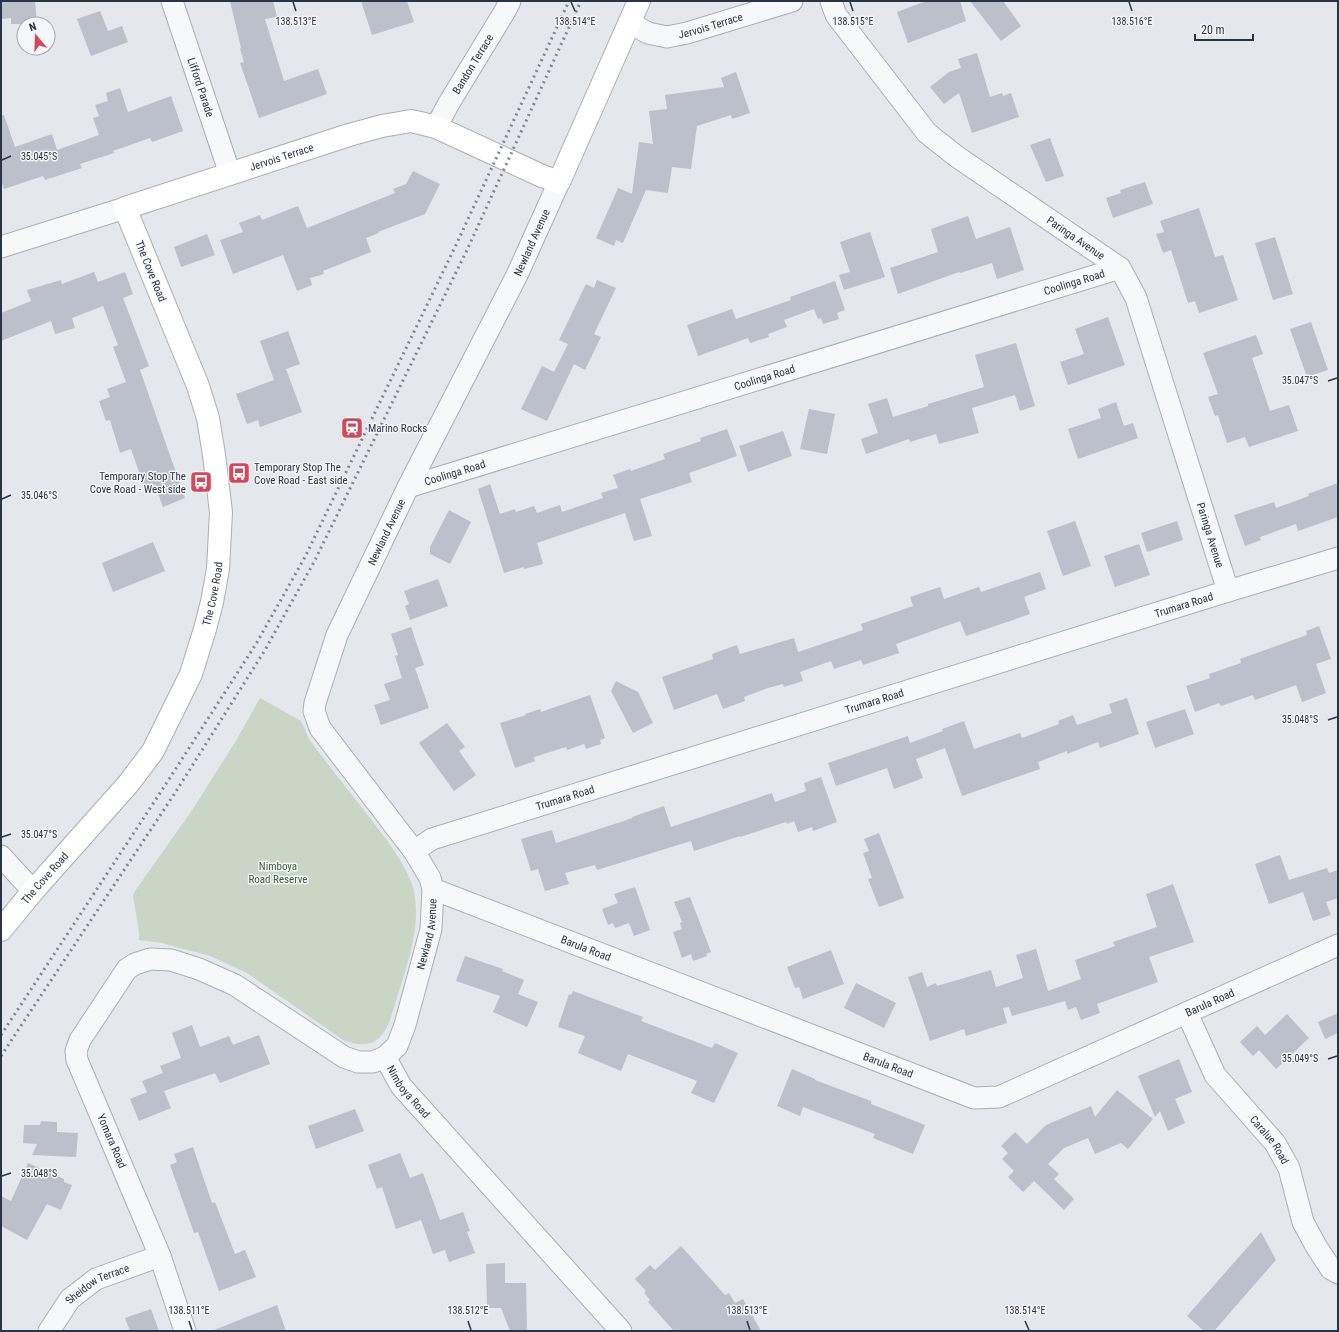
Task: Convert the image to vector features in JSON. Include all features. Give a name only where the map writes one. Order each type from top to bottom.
[{"type":"street","name":"Lifford Parade","points":[[172,1],[230,174]]},
{"type":"street","name":"Bandon Terrace","points":[[436,127],[510,1]]},
{"type":"street","name":"Newland Avenue","points":[[385,1057],[397,1046],[404,1025],[431,929],[433,889],[430,878],[414,851],[394,823],[325,736],[316,720],[314,711],[317,693],[336,635],[408,486],[516,275],[639,1]]},
{"type":"street","name":"Jervois Terrace","points":[[630,23],[648,33],[667,37],[687,33],[792,1]]},
{"type":"street","name":"Paringa Avenue","points":[[831,1],[836,15],[927,133],[956,156],[1120,268],[1136,298],[1228,591]]},
{"type":"street","name":"Jervois Terrace","points":[[1,247],[349,135],[382,126],[411,121],[436,127],[542,176],[559,182]]},
{"type":"street","name":"The Cove Road","points":[[1,930],[129,783],[153,751],[191,674],[205,629],[218,569],[221,512],[208,418],[198,386],[125,208]]},
{"type":"street","name":"Coolinga Road","points":[[408,486],[1120,268]]},
{"type":"street","name":"Trumara Road","points":[[414,851],[432,839],[1338,558]]},
{"type":"street","points":[[1,856],[34,891]]},
{"type":"street","name":"Barula Road","points":[[433,889],[974,1098],[999,1097],[1338,945]]},
{"type":"street","name":"Nimboya Road","points":[[135,964],[150,959],[171,960],[199,969],[235,985],[344,1057],[358,1062],[373,1062],[385,1057],[401,1086],[621,1331]]},
{"type":"street","name":"Yomara Road","points":[[135,964],[127,969],[80,1040],[76,1051],[77,1060],[160,1256],[185,1331]]},
{"type":"street","name":"Caralue Road","points":[[1187,1013],[1215,1075],[1275,1143],[1289,1168],[1303,1222],[1331,1269],[1338,1273]]},
{"type":"street","name":"Sheidow Terrace","points":[[49,1331],[70,1299],[96,1278],[160,1256]]},
{"type":"green space","name":"Nimboya Road Reserve","points":[[260,698],[301,721],[309,739],[392,847],[408,874],[412,884],[416,902],[416,914],[413,939],[407,966],[388,1026],[379,1038],[368,1044],[352,1043],[343,1040],[247,973],[210,956],[162,943],[139,940],[133,896],[135,891],[193,809],[237,739]]},
{"type":"building","points":[[1,1],[35,1],[36,16],[16,16],[16,24],[11,24],[11,18],[1,19]]},
{"type":"building","points":[[230,1],[273,1],[277,17],[265,19],[284,81],[318,69],[327,94],[259,118],[240,63],[244,62]]},
{"type":"building","points":[[361,1],[407,1],[414,22],[372,35]]},
{"type":"building","points":[[926,1],[960,1],[966,21],[908,43],[897,12]]},
{"type":"building","points":[[970,1],[1003,1],[1021,26],[1001,41]]},
{"type":"building","points":[[100,11],[108,31],[122,26],[128,42],[91,56],[77,19]]},
{"type":"building","points":[[977,53],[990,97],[1002,93],[1003,96],[1011,93],[1019,117],[972,133],[959,93],[944,104],[930,87],[949,72],[961,68],[958,59]]},
{"type":"building","points":[[736,72],[750,113],[732,119],[731,115],[697,126],[691,169],[672,167],[668,193],[646,190],[623,243],[616,240],[614,246],[596,238],[618,188],[632,194],[639,142],[653,144],[649,111],[667,109],[665,95],[724,87],[721,78]]},
{"type":"building","points":[[120,88],[128,112],[171,96],[183,131],[152,142],[150,138],[113,151],[114,153],[80,164],[82,168],[45,180],[43,176],[4,189],[1,181],[1,115],[4,115],[15,147],[52,134],[57,150],[99,135],[93,118],[99,116],[95,105],[108,101],[106,93]]},
{"type":"building","points":[[1050,138],[1064,176],[1046,182],[1030,145]]},
{"type":"building","points":[[413,171],[440,184],[425,214],[366,238],[371,252],[323,271],[324,274],[310,278],[312,285],[297,291],[283,255],[233,274],[220,240],[243,232],[239,223],[260,215],[262,220],[298,206],[307,228],[395,193],[393,189],[406,184]]},
{"type":"building","points":[[1145,182],[1153,204],[1113,218],[1106,198],[1121,193],[1120,190]]},
{"type":"building","points":[[1199,208],[1215,257],[1223,255],[1238,300],[1199,313],[1195,301],[1188,303],[1171,250],[1163,253],[1156,234],[1164,232],[1160,221]]},
{"type":"building","points":[[968,216],[976,239],[1010,227],[1024,270],[997,279],[992,263],[960,273],[959,272],[898,294],[890,268],[938,252],[931,229]]},
{"type":"building","points":[[870,232],[885,277],[844,290],[839,275],[850,272],[840,242]]},
{"type":"building","points":[[207,234],[215,255],[181,267],[174,247]]},
{"type":"building","points":[[1275,237],[1293,294],[1273,300],[1255,243]]},
{"type":"building","points":[[94,272],[98,282],[125,272],[133,294],[123,298],[149,366],[140,370],[185,498],[163,507],[155,485],[145,489],[131,449],[120,453],[110,420],[106,421],[99,401],[110,397],[107,389],[126,382],[113,347],[118,345],[103,306],[72,318],[75,328],[55,334],[51,321],[1,341],[1,313],[31,301],[27,290],[61,280],[62,284]]},
{"type":"building","points":[[597,280],[616,288],[594,334],[601,337],[585,370],[574,364],[547,421],[521,409],[542,366],[554,372],[568,344],[559,340],[586,284],[594,288]]},
{"type":"building","points":[[835,281],[845,310],[837,313],[839,319],[823,324],[821,318],[818,319],[814,309],[784,320],[787,327],[768,334],[769,337],[750,343],[748,338],[698,356],[687,325],[732,309],[736,319],[791,300],[790,297]]},
{"type":"building","points":[[1108,317],[1125,365],[1068,385],[1060,362],[1084,354],[1075,329]]},
{"type":"building","points":[[1311,322],[1328,370],[1307,377],[1290,329]]},
{"type":"building","points":[[288,331],[300,364],[286,369],[302,412],[260,427],[258,420],[247,424],[236,394],[274,380],[260,341]]},
{"type":"building","points":[[1256,335],[1263,354],[1252,358],[1270,411],[1289,405],[1298,431],[1249,447],[1245,437],[1227,443],[1218,415],[1215,416],[1208,397],[1218,394],[1203,353]]},
{"type":"building","points":[[1016,343],[1035,406],[1020,411],[1015,395],[972,408],[979,433],[939,444],[936,434],[910,442],[909,439],[866,454],[861,439],[878,433],[868,404],[887,398],[893,417],[928,406],[928,404],[984,387],[975,355]]},
{"type":"building","points":[[1116,402],[1124,426],[1133,423],[1138,438],[1078,459],[1068,429],[1101,418],[1098,409]]},
{"type":"building","points":[[809,409],[835,414],[827,454],[800,449]]},
{"type":"building","points":[[727,429],[737,456],[689,473],[692,482],[640,499],[652,536],[634,541],[625,513],[537,543],[543,564],[524,569],[524,567],[504,573],[478,489],[490,484],[500,514],[515,509],[516,512],[534,506],[537,513],[560,505],[562,512],[603,498],[601,493],[618,488],[613,475],[630,469],[631,471],[665,459],[663,454],[701,441],[700,438]]},
{"type":"building","points":[[783,431],[792,456],[748,472],[739,446]]},
{"type":"building","points":[[1338,483],[1338,517],[1298,531],[1296,524],[1260,537],[1261,540],[1245,546],[1234,515],[1274,502],[1276,508],[1309,496],[1308,494]]},
{"type":"building","points":[[449,510],[471,522],[450,564],[430,554],[430,547]]},
{"type":"building","points":[[1075,521],[1091,566],[1063,576],[1047,531]]},
{"type":"building","points":[[1177,521],[1183,540],[1147,552],[1141,533]]},
{"type":"building","points":[[153,542],[165,571],[113,592],[102,563]]},
{"type":"building","points":[[1139,544],[1150,575],[1115,587],[1104,556]]},
{"type":"building","points":[[1040,572],[1046,589],[1024,597],[1030,614],[966,636],[960,621],[896,644],[899,653],[863,665],[861,660],[834,669],[831,661],[800,672],[803,681],[784,687],[783,684],[768,688],[744,697],[745,701],[723,709],[717,694],[674,710],[662,677],[713,659],[712,654],[737,645],[740,654],[794,638],[798,652],[863,630],[861,624],[913,606],[910,597],[940,587],[944,599],[979,587],[981,592]]},
{"type":"building","points":[[438,579],[448,606],[410,620],[405,606],[409,604],[404,591]]},
{"type":"building","points":[[1319,626],[1331,659],[1316,664],[1326,693],[1302,702],[1296,685],[1255,700],[1253,695],[1221,706],[1219,703],[1195,712],[1186,686],[1210,678],[1209,674],[1241,663],[1240,659],[1307,635],[1306,631]]},
{"type":"building","points":[[411,627],[424,665],[415,668],[429,708],[381,725],[374,705],[390,700],[384,684],[402,678],[395,656],[398,655],[391,634]]},
{"type":"building","points":[[616,681],[638,692],[653,723],[633,733],[611,691]]},
{"type":"building","points":[[590,695],[605,738],[600,740],[601,744],[586,749],[584,744],[567,750],[566,747],[534,757],[535,761],[515,768],[500,723],[540,709],[541,712]]},
{"type":"building","points":[[1127,698],[1139,734],[1100,748],[1098,742],[1067,754],[1067,751],[1038,762],[1040,769],[962,796],[945,748],[916,759],[923,778],[894,789],[887,768],[836,786],[828,763],[908,736],[910,743],[943,731],[942,729],[964,721],[974,749],[1020,733],[1022,738],[1059,724],[1058,721],[1073,715],[1077,725],[1112,713],[1109,704]]},
{"type":"building","points":[[1185,709],[1194,734],[1155,748],[1146,722]]},
{"type":"building","points":[[447,723],[465,747],[459,751],[476,775],[454,791],[419,743]]},
{"type":"building","points":[[821,777],[837,822],[813,831],[812,827],[798,832],[794,821],[787,824],[786,822],[694,851],[691,841],[597,870],[595,865],[565,873],[569,884],[545,891],[538,869],[531,871],[521,839],[552,830],[556,843],[633,818],[632,817],[664,806],[671,827],[772,793],[775,802],[806,791],[804,783]]},
{"type":"building","points":[[879,833],[904,898],[879,907],[868,879],[872,878],[863,853],[869,851],[864,839]]},
{"type":"building","points":[[1280,855],[1289,880],[1327,868],[1329,873],[1338,870],[1338,898],[1326,902],[1331,915],[1313,921],[1303,892],[1269,904],[1255,864]]},
{"type":"building","points":[[1173,884],[1194,942],[1149,957],[1158,982],[1097,1004],[1100,1013],[1081,1020],[1076,1007],[1068,1010],[1065,1001],[1012,1016],[1009,1007],[1003,1008],[1007,1023],[966,1036],[964,1029],[930,1041],[908,977],[922,972],[927,987],[936,983],[937,986],[991,970],[996,987],[1023,978],[1016,955],[1036,949],[1048,991],[1081,979],[1075,960],[1115,946],[1113,942],[1157,927],[1146,894]]},
{"type":"building","points":[[635,887],[650,930],[634,936],[629,923],[615,928],[613,923],[608,925],[602,909],[618,903],[614,894]]},
{"type":"building","points":[[690,897],[711,952],[706,954],[707,956],[693,961],[691,954],[682,958],[673,932],[682,929],[680,923],[682,922],[674,902]]},
{"type":"building","points":[[831,950],[844,984],[803,999],[799,987],[795,988],[787,967]]},
{"type":"building","points":[[465,956],[503,969],[502,971],[524,980],[518,994],[538,1002],[527,1027],[493,1012],[500,996],[456,981]]},
{"type":"building","points":[[856,983],[896,1003],[884,1028],[844,1008]]},
{"type":"building","points":[[573,991],[643,1017],[641,1021],[712,1048],[715,1043],[738,1053],[714,1103],[691,1093],[697,1081],[628,1054],[621,1071],[578,1053],[585,1036],[558,1027],[569,994],[571,995]]},
{"type":"building","points":[[1338,1013],[1338,1033],[1325,1039],[1318,1022]]},
{"type":"building","points":[[1287,1014],[1309,1038],[1276,1069],[1259,1050],[1253,1056],[1240,1042],[1257,1026],[1265,1035]]},
{"type":"building","points":[[192,1025],[200,1047],[229,1036],[233,1045],[259,1035],[270,1064],[220,1083],[215,1073],[164,1091],[171,1108],[139,1121],[130,1099],[147,1092],[142,1081],[163,1073],[160,1066],[181,1058],[172,1033]]},
{"type":"building","points":[[1179,1059],[1192,1092],[1175,1099],[1185,1123],[1168,1131],[1160,1111],[1155,1117],[1138,1076]]},
{"type":"building","points":[[792,1069],[815,1080],[871,1101],[871,1104],[925,1125],[913,1154],[873,1138],[875,1134],[803,1107],[800,1116],[777,1106]]},
{"type":"building","points":[[1117,1090],[1153,1119],[1128,1149],[1121,1143],[1095,1154],[1088,1138],[1064,1148],[1048,1164],[1059,1174],[1054,1179],[1074,1199],[1064,1210],[1034,1181],[1023,1192],[1008,1177],[1014,1171],[1002,1159],[1008,1153],[1001,1146],[1015,1132],[1027,1144],[1046,1125],[1091,1106],[1095,1117]]},
{"type":"building","points":[[355,1109],[364,1131],[316,1149],[308,1126]]},
{"type":"building","points":[[41,1121],[57,1122],[57,1132],[78,1133],[76,1157],[32,1155],[37,1144],[23,1143],[24,1125],[40,1125]]},
{"type":"building","points":[[193,1147],[212,1203],[215,1202],[235,1254],[245,1250],[256,1277],[219,1291],[198,1232],[194,1233],[170,1165],[177,1162],[174,1154]]},
{"type":"building","points":[[400,1153],[410,1178],[423,1173],[440,1220],[463,1212],[470,1231],[467,1232],[475,1253],[449,1262],[445,1250],[433,1254],[421,1220],[396,1229],[382,1187],[377,1189],[368,1165]]},
{"type":"building","points":[[28,1163],[64,1179],[64,1182],[72,1185],[61,1210],[47,1204],[27,1240],[1,1226],[1,1196],[11,1201]]},
{"type":"building","points":[[1261,1232],[1276,1260],[1214,1331],[1204,1331],[1187,1316]]},
{"type":"building","points":[[681,1246],[725,1295],[729,1293],[735,1303],[743,1299],[761,1331],[674,1331],[648,1302],[650,1300],[644,1293],[646,1291],[635,1279],[650,1265],[655,1270]]},
{"type":"building","points":[[505,1263],[505,1283],[526,1283],[527,1331],[510,1331],[501,1308],[487,1308],[486,1264]]},
{"type":"building","points":[[277,1305],[286,1331],[214,1331],[214,1330]]},
{"type":"building","points":[[151,1309],[159,1331],[130,1331],[125,1318]]},
{"type":"railway","points":[[1,1035],[256,644],[305,557],[456,245],[569,1]]},
{"type":"railway","points":[[1,1056],[175,793],[265,650],[314,562],[467,250],[581,1]]},
{"type":"place","name":"Marino Rocks","points":[[352,428]]},
{"type":"place","name":"Temporary Stop The Cove Road - East side","points":[[239,473]]},
{"type":"place","name":"Temporary Stop The Cove Road - West side","points":[[201,482]]}]
